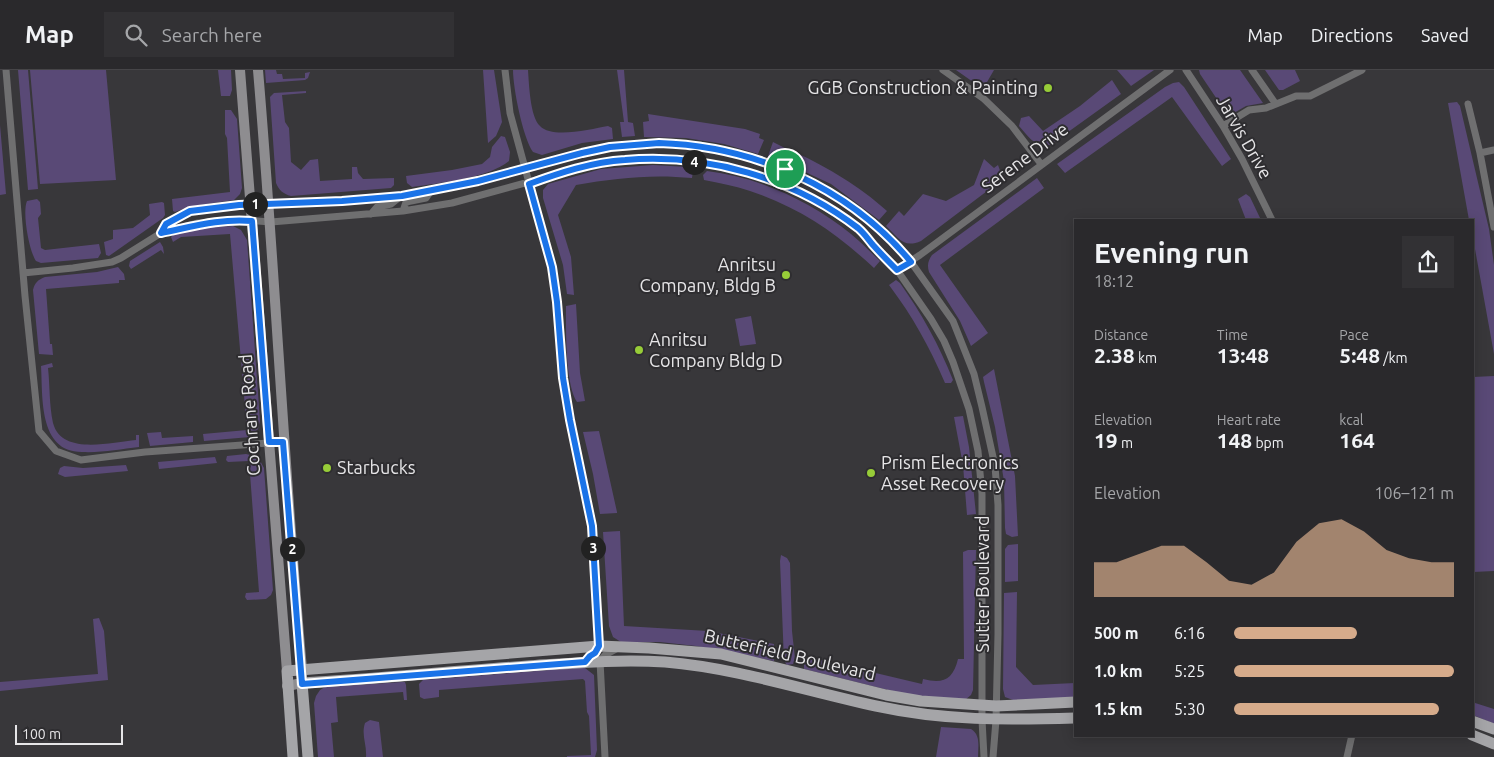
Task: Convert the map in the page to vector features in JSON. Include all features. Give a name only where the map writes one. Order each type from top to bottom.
[{"type":"main road","name":"Cochrane Road","points":[[240,70],[293,757]]},
{"type":"main road","name":"Cochrane Road","points":[[258,70],[271,222],[283,442],[308,757]]},
{"type":"main road","name":"Butterfield Boulevard","points":[[287,671],[599,646],[670,649],[721,654],[886,695],[921,700],[996,706],[1074,702]]},
{"type":"main road","name":"Butterfield Boulevard","points":[[287,686],[600,661],[666,662],[749,676],[877,706],[938,717],[982,720],[1074,718]]},
{"type":"main road","points":[[1474,721],[1494,729]]},
{"type":"main road","points":[[1474,736],[1494,744]]},
{"type":"street","points":[[6,70],[39,431],[56,451],[81,460],[145,452],[283,442]]},
{"type":"street","points":[[505,70],[510,113],[552,267],[557,302],[563,378],[592,526],[599,646],[595,653],[585,662]]},
{"type":"street","points":[[943,70],[984,99],[1012,126],[1041,164]]},
{"type":"street","name":"Serene Drive","points":[[897,270],[911,262],[1170,70]]},
{"type":"street","name":"Jarvis Drive","points":[[1186,70],[1242,159],[1272,219]]},
{"type":"street","points":[[1252,70],[1275,103]]},
{"type":"street","points":[[1223,126],[1249,110],[1266,108],[1296,96],[1310,96],[1362,70]]},
{"type":"street","points":[[1468,104],[1480,153],[1494,227]]},
{"type":"street","name":"Sutter Boulevard","points":[[161,233],[166,224],[190,211],[250,204],[402,196],[430,192],[582,153],[630,144],[678,143],[723,150],[785,169],[822,188],[858,211],[880,228],[911,262],[953,321],[974,374],[995,466],[999,541],[996,720],[993,757]]},
{"type":"street","points":[[1480,153],[1494,150]]},
{"type":"street","name":"Sutter Boulevard","points":[[23,272],[73,268],[112,262],[161,233],[198,223],[240,220],[271,222],[403,211],[452,203],[529,184],[595,164],[624,160],[652,159],[700,162],[744,171],[781,184],[816,201],[860,230],[897,270],[944,341],[964,391],[978,451],[983,522],[982,720],[984,757]]},
{"type":"street","points":[[403,211],[406,202],[426,198],[430,192]]},
{"type":"street","points":[[371,214],[378,207],[391,204],[402,196]]},
{"type":"street","points":[[604,757],[600,661],[605,655],[620,647]]},
{"type":"street","points":[[1348,757],[1352,737]]},
{"type":"shaded area","points":[[18,70],[28,70],[38,189],[28,190]]},
{"type":"shaded area","points":[[30,70],[106,70],[116,180],[40,184]]},
{"type":"shaded area","points":[[218,70],[231,70],[232,90],[230,96],[221,96]]},
{"type":"shaded area","points":[[265,70],[276,70],[277,74],[282,74],[283,79],[305,78],[305,73],[310,72],[305,80],[266,83]]},
{"type":"shaded area","points":[[483,70],[494,70],[502,122],[496,136],[488,143]]},
{"type":"shaded area","points":[[513,70],[528,70],[532,108],[540,126],[546,130],[562,133],[608,126],[612,128],[613,139],[582,143],[542,155],[533,152],[519,112]]},
{"type":"shaded area","points":[[617,70],[624,70],[628,122],[633,123],[635,136],[622,137],[620,122],[624,122]]},
{"type":"shaded area","points":[[956,70],[994,70],[983,89]]},
{"type":"shaded area","points":[[1117,70],[1154,70],[1131,86]]},
{"type":"shaded area","points":[[1199,70],[1240,70],[1263,103],[1246,106],[1232,114],[1227,114]]},
{"type":"shaded area","points":[[1265,70],[1295,70],[1300,81],[1283,90],[1279,90]]},
{"type":"shaded area","points":[[1112,80],[1121,94],[1050,145],[1036,143],[1019,126],[1021,118],[1029,116],[1043,131],[1080,106]]},
{"type":"shaded area","points":[[1179,82],[1231,159],[1222,166],[1172,97],[1065,173],[1057,164],[1165,87]]},
{"type":"shaded area","points":[[306,91],[306,93],[282,95],[285,122],[289,128],[291,162],[301,170],[310,160],[318,159],[320,181],[352,179],[352,167],[357,167],[358,173],[363,179],[394,178],[394,185],[391,188],[291,196],[280,190],[276,183],[270,97],[274,93]]},
{"type":"shaded area","points":[[1457,102],[1460,106],[1489,229],[1494,265],[1494,354],[1474,244],[1474,219],[1469,219],[1448,103]]},
{"type":"shaded area","points":[[225,110],[231,110],[237,119],[242,188],[240,194],[234,200],[173,211],[172,199],[230,192]]},
{"type":"shaded area","points":[[648,114],[745,129],[760,134],[759,138],[764,140],[758,154],[724,144],[686,138],[644,137],[643,122],[649,121]]},
{"type":"shaded area","points":[[0,125],[6,194],[0,195]]},
{"type":"shaded area","points":[[501,136],[505,137],[510,152],[509,161],[500,167],[477,176],[449,181],[412,187],[407,183],[406,176],[482,164],[490,157],[492,147]]},
{"type":"shaded area","points":[[773,142],[787,149],[781,161],[768,156]]},
{"type":"shaded area","points":[[795,152],[843,178],[887,211],[879,220],[831,184],[790,165]]},
{"type":"shaded area","points":[[984,159],[994,168],[998,165],[1003,179],[921,241],[910,244],[905,243],[886,226],[899,211],[904,216],[923,194],[946,201],[974,185]]},
{"type":"shaded area","points":[[653,165],[688,167],[693,171],[692,178],[634,177],[576,185],[558,215],[571,257],[574,295],[567,294],[563,265],[543,198],[543,190],[548,184],[601,169]]},
{"type":"shaded area","points":[[707,171],[726,174],[765,185],[802,202],[851,234],[880,261],[874,268],[831,232],[785,205],[744,189],[704,180],[703,175]]},
{"type":"shaded area","points":[[1037,178],[1044,188],[940,265],[988,333],[971,346],[960,321],[929,272],[929,261],[932,255]]},
{"type":"shaded area","points":[[1246,194],[1250,197],[1261,219],[1246,219],[1238,199]]},
{"type":"shaded area","points":[[37,199],[40,202],[41,214],[38,218],[41,248],[45,250],[99,244],[101,253],[98,258],[41,263],[36,261],[29,241],[25,214],[27,201]]},
{"type":"shaded area","points":[[164,203],[165,215],[163,218],[109,256],[106,255],[104,242],[113,239],[113,230],[133,228],[150,215],[149,204]]},
{"type":"shaded area","points":[[233,226],[241,230],[247,240],[260,421],[258,429],[250,437],[204,441],[203,434],[247,430],[230,234],[181,237],[173,242],[171,237],[176,233],[191,229]]},
{"type":"shaded area","points":[[160,242],[164,254],[161,250],[131,269],[129,266],[130,261]]},
{"type":"shaded area","points":[[118,267],[124,274],[125,280],[119,280],[119,283],[46,289],[50,344],[52,344],[53,355],[39,354],[33,290],[37,282],[45,277],[97,272]]},
{"type":"shaded area","points":[[896,280],[900,283],[930,330],[953,380],[951,383],[945,383],[920,332],[889,285]]},
{"type":"shaded area","points":[[576,304],[580,373],[585,401],[577,402],[573,394],[568,370],[566,328],[566,306]]},
{"type":"shaded area","points":[[751,316],[756,344],[740,346],[735,319]]},
{"type":"shaded area","points":[[52,363],[53,367],[48,368],[50,402],[53,423],[58,433],[66,440],[88,445],[136,440],[136,435],[139,435],[139,447],[82,452],[68,450],[57,443],[50,433],[46,420],[42,392],[41,366]]},
{"type":"shaded area","points":[[994,369],[1015,476],[1018,536],[1012,537],[1006,534],[1004,481],[995,427],[983,377]]},
{"type":"shaded area","points":[[1494,376],[1494,571],[1474,572],[1474,377]]},
{"type":"shaded area","points":[[963,416],[969,447],[976,514],[967,515],[963,465],[954,417]]},
{"type":"shaded area","points":[[599,431],[617,513],[600,514],[583,432]]},
{"type":"shaded area","points":[[161,432],[162,438],[193,436],[193,442],[150,446],[147,433]]},
{"type":"shaded area","points":[[246,454],[258,457],[264,468],[273,590],[266,599],[247,600],[245,597],[246,593],[259,592],[249,461],[228,462],[226,460],[227,456]]},
{"type":"shaded area","points":[[215,457],[217,463],[159,469],[158,462]]},
{"type":"shaded area","points":[[126,465],[128,471],[65,477],[58,474],[60,468],[64,466],[83,468]]},
{"type":"shaded area","points":[[620,531],[624,626],[708,631],[774,644],[774,661],[696,646],[660,642],[621,642],[613,637],[609,626],[603,532]]},
{"type":"shaded area","points":[[1018,544],[1018,581],[1005,582],[1005,549],[1008,545]]},
{"type":"shaded area","points":[[976,550],[973,690],[971,695],[965,700],[908,695],[804,669],[804,656],[922,684],[923,679],[936,681],[946,679],[953,672],[958,659],[964,659],[963,552]]},
{"type":"shaded area","points":[[781,555],[787,558],[790,563],[792,631],[795,659],[793,664],[787,665],[784,661]]},
{"type":"shaded area","points":[[1017,592],[1016,667],[1033,685],[1074,683],[1074,699],[1013,700],[1005,697],[1003,689],[1004,593]]},
{"type":"shaded area","points":[[99,618],[104,631],[108,680],[0,691],[0,682],[98,674],[93,619]]},
{"type":"shaded area","points":[[585,668],[594,675],[597,750],[595,757],[567,757],[591,755],[589,716],[587,712],[585,681],[583,679],[439,690],[439,697],[424,699],[420,697],[419,684],[423,680]]},
{"type":"shaded area","points":[[405,682],[407,700],[404,700],[403,692],[336,697],[338,722],[331,723],[334,757],[318,757],[314,703],[320,690],[325,687]]},
{"type":"shaded area","points":[[1474,703],[1494,709],[1494,724],[1474,715]]},
{"type":"shaded area","points":[[370,720],[379,722],[383,757],[366,757],[364,727],[365,723]]},
{"type":"shaded area","points":[[941,727],[971,729],[976,734],[978,742],[978,757],[936,757]]},
{"type":"place","name":"GGB Construction & Painting","points":[[1048,88]]},
{"type":"place","name":"Anritsu Company, Bldg B","points":[[786,275]]},
{"type":"place","name":"Anritsu Company Bldg D","points":[[639,350]]},
{"type":"place","name":"Starbucks","points":[[327,468]]},
{"type":"place","name":"Prism Electronics Asset Recovery","points":[[871,473]]},
{"type":"route","points":[[678,143],[700,145],[760,160],[785,169],[822,188],[858,211],[880,228],[911,262],[897,270],[860,230],[816,201],[781,184],[744,171],[700,162],[652,159],[624,160],[595,164],[529,184],[552,267],[557,302],[563,378],[592,526],[598,650],[585,662],[302,684],[283,442],[269,442],[252,221],[198,223],[161,233],[166,224],[190,211],[215,207],[342,201],[430,192],[582,153],[630,144],[678,143]]}]
